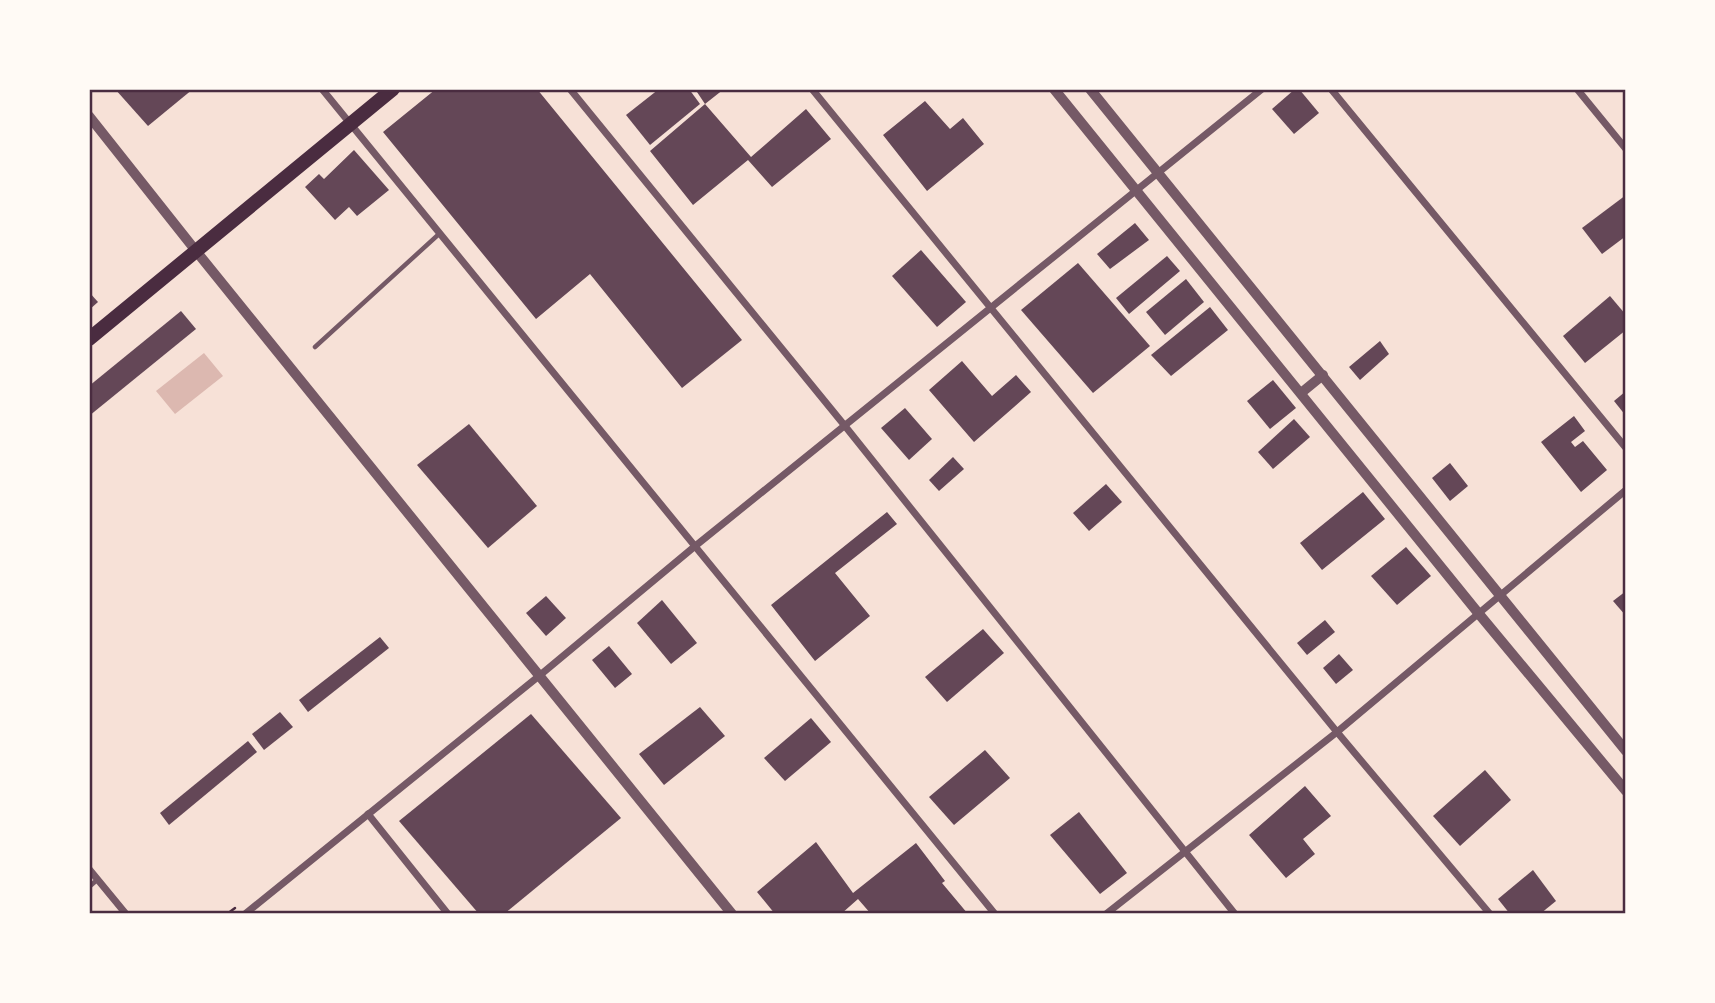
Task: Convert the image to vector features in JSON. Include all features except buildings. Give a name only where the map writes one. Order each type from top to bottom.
[{"type":"main road","points":[[89,339],[393,89]]},
{"type":"street","points":[[322,89],[995,914]]},
{"type":"street","points":[[569,89],[845,426],[1235,914]]},
{"type":"street","points":[[811,89],[1337,732],[1490,914]]},
{"type":"street","points":[[1054,89],[1479,614],[1626,791]]},
{"type":"street","points":[[1090,89],[1626,751]]},
{"type":"street","points":[[245,914],[694,547],[1262,89]]},
{"type":"street","points":[[1331,89],[1626,448]]},
{"type":"street","points":[[1577,89],[1626,149]]},
{"type":"street","points":[[89,116],[732,914]]},
{"type":"street","points":[[1301,393],[1323,375]]},
{"type":"street","points":[[1106,914],[1337,732],[1626,490]]},
{"type":"street","points":[[1576,730],[1595,714]]},
{"type":"street","points":[[368,814],[448,914]]},
{"type":"street","points":[[89,869],[126,914]]},
{"type":"lane","points":[[315,347],[439,234]]},
{"type":"lane","points":[[89,887],[98,879]]},
{"type":"shaded area","points":[[204,353],[223,376],[175,414],[156,391]]}]
